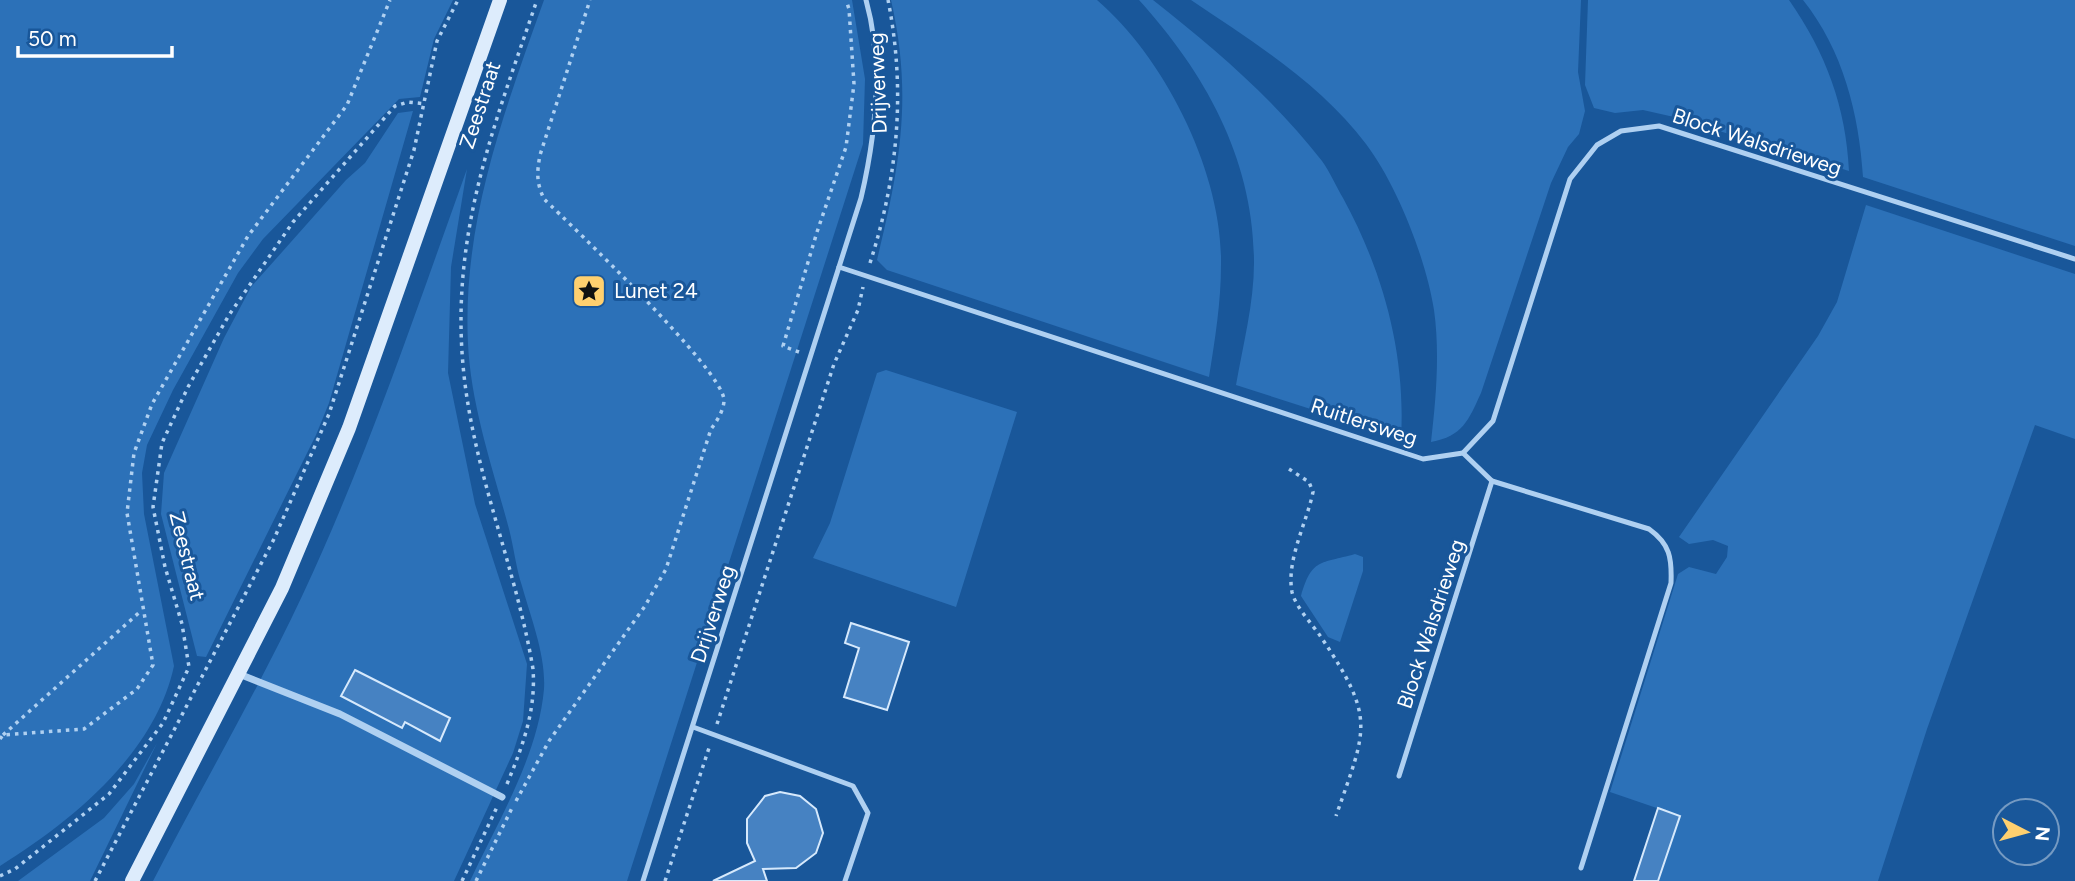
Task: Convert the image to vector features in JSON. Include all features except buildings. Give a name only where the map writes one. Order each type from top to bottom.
[{"type":"main road","name":"Zeestraat","points":[[132,881],[282,587],[349,428],[500,0]]},
{"type":"street","points":[[239,674],[340,715],[502,797]]},
{"type":"lane","name":"Drijverweg","points":[[643,881],[861,198],[874,136],[876,71],[866,0]]},
{"type":"lane","name":"Block Walsdrieweg","points":[[1463,453],[1493,421],[1570,179],[1597,145],[1621,131],[1659,126],[2075,259]]},
{"type":"lane","name":"Ruitlersweg","points":[[839,267],[1423,459],[1463,453]]},
{"type":"lane","points":[[1463,453],[1492,481],[1649,529],[1663,540],[1672,560],[1671,583],[1581,868]]},
{"type":"lane","name":"Block Walsdrieweg","points":[[1399,776],[1492,481]]},
{"type":"lane","points":[[693,727],[853,786],[868,813],[845,881]]},
{"type":"path","points":[[1,737],[84,729],[137,688],[153,665],[152,643],[142,610],[139,570],[127,513],[134,453],[152,404],[248,236],[346,105],[390,0]]},
{"type":"path","name":"Zeestraat","points":[[95,881],[274,539],[329,414],[426,104],[437,41],[458,0]]},
{"type":"path","name":"Zeestraat","points":[[462,881],[502,797],[528,729],[535,691],[533,669],[487,492],[463,367],[460,307],[463,258],[472,205],[491,135],[537,0]]},
{"type":"path","points":[[476,881],[500,828],[549,741],[645,606],[666,569],[711,429],[721,413],[724,398],[718,384],[694,354],[638,292],[544,199],[540,190],[536,178],[540,155],[590,0]]},
{"type":"path","name":"Drijverweg","points":[[834,364],[783,346],[846,147],[854,84],[849,9],[846,0]]},
{"type":"path","name":"Drijverweg","points":[[665,881],[834,364],[858,310],[882,226],[895,162],[898,76],[888,0]]},
{"type":"path","name":"Zeestraat","points":[[0,876],[15,869],[108,794],[163,723],[189,667],[183,624],[165,567],[152,507],[162,443],[188,387],[229,315],[293,222],[395,106],[408,102],[426,104]]},
{"type":"path","points":[[1289,469],[1310,482],[1313,492],[1293,567],[1292,594],[1347,676],[1363,718],[1363,731],[1336,816]]},
{"type":"path","points":[[1,737],[142,610]]},
{"type":"shaded area","points":[[0,0],[453,0],[434,39],[420,97],[399,99],[263,239],[238,273],[173,390],[147,445],[142,473],[144,514],[174,666],[164,698],[149,728],[130,756],[82,806],[0,866]]},
{"type":"shaded area","points":[[544,0],[852,0],[865,79],[863,144],[627,881],[470,881],[525,763],[534,739],[544,689],[540,650],[473,391],[468,344],[468,299],[472,255],[489,169],[514,84]]},
{"type":"shaded area","points":[[891,0],[1097,0],[1122,24],[1167,85],[1201,156],[1212,193],[1219,230],[1221,265],[1219,307],[1209,377],[887,270],[877,260],[892,193],[901,131],[901,68]]},
{"type":"shaded area","points":[[1139,0],[1153,0],[1242,75],[1284,116],[1328,170],[1370,254],[1389,314],[1400,375],[1401,438],[1236,385],[1254,278],[1252,225],[1245,189],[1222,121],[1205,89],[1163,28]]},
{"type":"shaded area","points":[[1191,0],[1581,0],[1578,72],[1585,111],[1579,134],[1568,147],[1551,183],[1481,393],[1463,426],[1450,436],[1431,442],[1437,359],[1434,310],[1417,246],[1389,180],[1366,144],[1328,102],[1284,65]]},
{"type":"shaded area","points":[[1588,0],[1789,0],[1814,40],[1832,81],[1844,125],[1849,171],[1674,117],[1643,110],[1615,113],[1594,108],[1585,85]]},
{"type":"shaded area","points":[[1803,0],[2075,0],[2075,246],[1863,177],[1858,130],[1839,61],[1817,19]]},
{"type":"shaded area","points":[[413,111],[329,403],[316,435],[206,657],[197,656],[161,514],[164,473],[224,338],[251,287],[346,180],[365,163],[398,113]]},
{"type":"shaded area","points":[[467,169],[451,267],[448,373],[475,504],[527,664],[523,721],[513,753],[454,881],[153,881],[267,667],[326,542],[390,383]]},
{"type":"shaded area","points":[[1866,205],[2075,274],[2075,439],[2035,425],[1927,729],[1878,881],[1659,881],[1680,816],[1610,792],[1678,574],[1689,567],[1716,574],[1727,557],[1728,546],[1713,540],[1689,544],[1679,537],[1818,336],[1837,302]]},
{"type":"shaded area","points":[[886,370],[1017,412],[956,607],[813,558],[830,523],[877,373]]},
{"type":"shaded area","points":[[1355,554],[1363,557],[1363,571],[1340,642],[1328,637],[1301,596],[1309,575],[1319,564]]},
{"type":"shaded area","points":[[157,743],[90,881],[18,881],[104,818],[134,784]]},
{"type":"place","name":"Lunet 24","points":[[589,291]]}]
